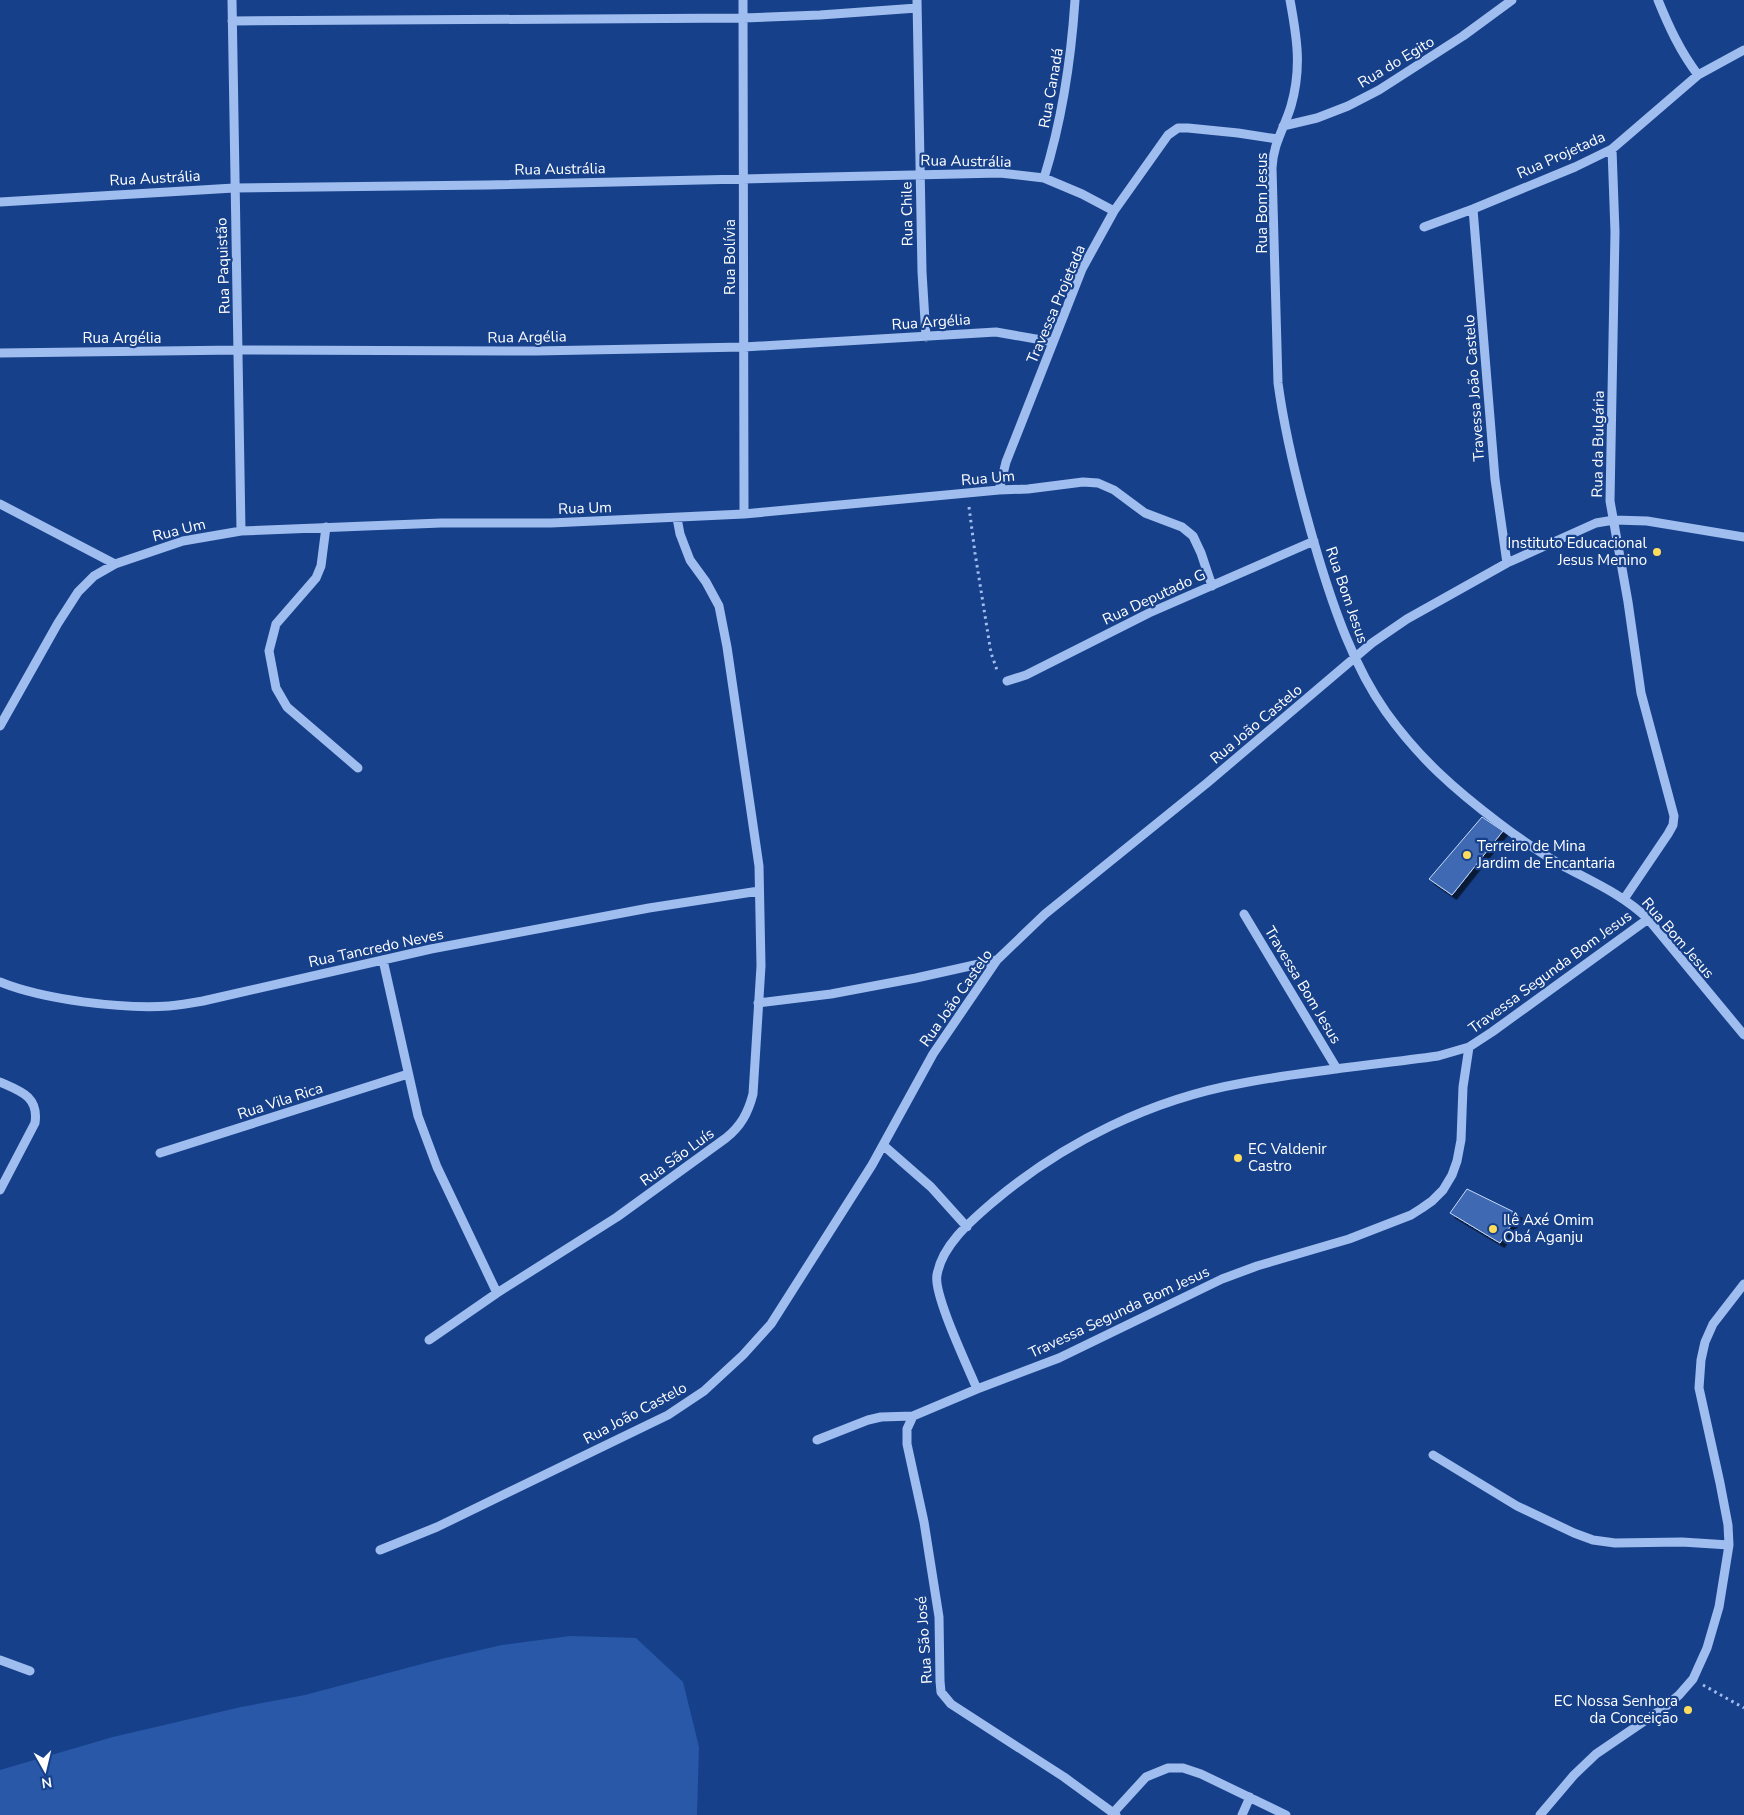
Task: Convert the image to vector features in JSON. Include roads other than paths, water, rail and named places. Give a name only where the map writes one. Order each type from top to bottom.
[{"type":"street","name":"Rua Paquistão","points":[[232,0],[241,531]]},
{"type":"street","name":"Rua Bolívia","points":[[743,0],[744,514]]},
{"type":"street","name":"Rua Canadá","points":[[1044,178],[1062,115],[1072,47],[1075,0]]},
{"type":"street","name":"Rua Bom Jesus","points":[[1290,0],[1298,57],[1296,85],[1290,109],[1277,139],[1272,168],[1278,383],[1293,461],[1314,541],[1330,592],[1355,657],[1385,710],[1435,771],[1472,803],[1520,839],[1563,866],[1624,899],[1648,919],[1744,1034]]},
{"type":"street","name":"Rua do Egito","points":[[1283,126],[1317,118],[1348,106],[1379,90],[1463,36],[1512,0]]},
{"type":"street","points":[[1658,0],[1674,38],[1698,75]]},
{"type":"street","points":[[232,21],[743,18],[820,15],[917,4]]},
{"type":"street","name":"Rua Chile","points":[[917,4],[922,272],[926,337]]},
{"type":"street","name":"Rua Projetada","points":[[1424,227],[1473,209],[1575,166],[1612,148],[1698,75],[1744,50]]},
{"type":"street","name":"Travessa Projetada","points":[[999,490],[1006,462],[1082,269],[1114,211],[1137,176],[1172,130],[1188,128],[1277,139]]},
{"type":"street","name":"Rua da Bulgária","points":[[1612,148],[1615,232],[1610,501],[1640,693],[1674,816],[1673,826],[1624,899]]},
{"type":"street","name":"Rua Austrália","points":[[0,202],[234,188],[487,185],[1000,172],[1044,178],[1082,194],[1114,211]]},
{"type":"street","name":"Travessa João Castelo","points":[[1473,209],[1495,479],[1508,563]]},
{"type":"street","name":"Rua Argélia","points":[[0,353],[239,350],[527,351],[744,347],[996,332],[1053,342]]},
{"type":"street","name":"Rua Um","points":[[0,726],[58,623],[78,592],[94,576],[115,564],[183,541],[241,531],[441,523],[550,523],[677,518],[744,514],[999,490],[1028,489],[1084,482],[1098,483],[1114,490],[1144,513],[1182,526],[1193,536],[1202,554],[1212,586]]},
{"type":"street","points":[[0,504],[115,564]]},
{"type":"street","name":"Rua São Luís","points":[[429,1340],[497,1293],[617,1217],[736,1130],[750,1108],[753,1094],[761,928],[759,866],[727,647],[719,606],[706,582],[690,560],[680,534],[677,518]]},
{"type":"street","name":"Rua João Castelo","points":[[380,1550],[437,1527],[668,1415],[704,1391],[743,1355],[771,1324],[872,1166],[934,1054],[997,960],[1044,914],[1207,783],[1355,657],[1407,620],[1508,563],[1596,523],[1614,520],[1647,521],[1744,537]]},
{"type":"street","points":[[326,527],[321,566],[316,578],[276,624],[269,651],[276,688],[288,707],[358,768]]},
{"type":"street","name":"Rua Deputado G","points":[[1007,681],[1026,675],[1148,613],[1314,541]]},
{"type":"street","name":"Rua Tancredo Neves","points":[[0,982],[42,995],[120,1005],[169,1006],[203,1001],[383,960],[649,908],[759,891]]},
{"type":"street","name":"Travessa Bom Jesus","points":[[1244,914],[1337,1069]]},
{"type":"street","name":"Travessa Segunda Bom Jesus","points":[[1469,1047],[1463,1087],[1461,1140],[1457,1161],[1452,1175],[1443,1190],[1432,1201],[1410,1215],[1365,1233],[1257,1266],[1222,1279],[1059,1358],[977,1389],[942,1304],[936,1282],[937,1275],[943,1257],[967,1227],[1010,1187],[1046,1161],[1095,1133],[1155,1107],[1192,1095],[1242,1083],[1438,1056],[1469,1047],[1648,919]]},
{"type":"street","points":[[383,960],[418,1116],[436,1167],[497,1293]]},
{"type":"street","points":[[758,1003],[831,994],[997,960]]},
{"type":"street","name":"Rua Vila Rica","points":[[160,1153],[408,1074]]},
{"type":"street","points":[[0,1082],[26,1094],[36,1109],[36,1116],[31,1131],[0,1190]]},
{"type":"street","points":[[883,1146],[931,1187],[967,1227]]},
{"type":"street","points":[[1540,1815],[1574,1775],[1596,1754],[1680,1695],[1693,1679],[1707,1648],[1719,1607],[1729,1545],[1728,1525],[1720,1483],[1699,1388],[1701,1360],[1705,1342],[1713,1324],[1744,1284]]},
{"type":"street","points":[[816,1440],[868,1420],[881,1417],[913,1416],[977,1389]]},
{"type":"street","name":"Rua São José","points":[[913,1416],[907,1429],[908,1444],[924,1522],[939,1617],[939,1668],[943,1696],[951,1704],[1064,1777],[1114,1814]]},
{"type":"street","points":[[1433,1455],[1517,1506],[1574,1533],[1594,1540],[1615,1543],[1682,1542],[1729,1545]]},
{"type":"street","points":[[0,1660],[30,1671]]},
{"type":"street","points":[[1114,1814],[1146,1778],[1168,1768],[1183,1768],[1200,1774],[1286,1815]]},
{"type":"street","points":[[1242,1815],[1250,1797]]},
{"type":"place","name":"Instituto Educacional Jesus Menino","points":[[1657,552]]},
{"type":"place","name":"Terreiro de Mina Jardim de Encantaria","points":[[1467,855]]},
{"type":"place","name":"EC Valdenir Castro","points":[[1238,1158]]},
{"type":"place","name":"Ilê Axé Omim Obá Aganju","points":[[1493,1229]]},
{"type":"place","name":"EC Nossa Senhora da Conceição","points":[[1688,1710]]}]
